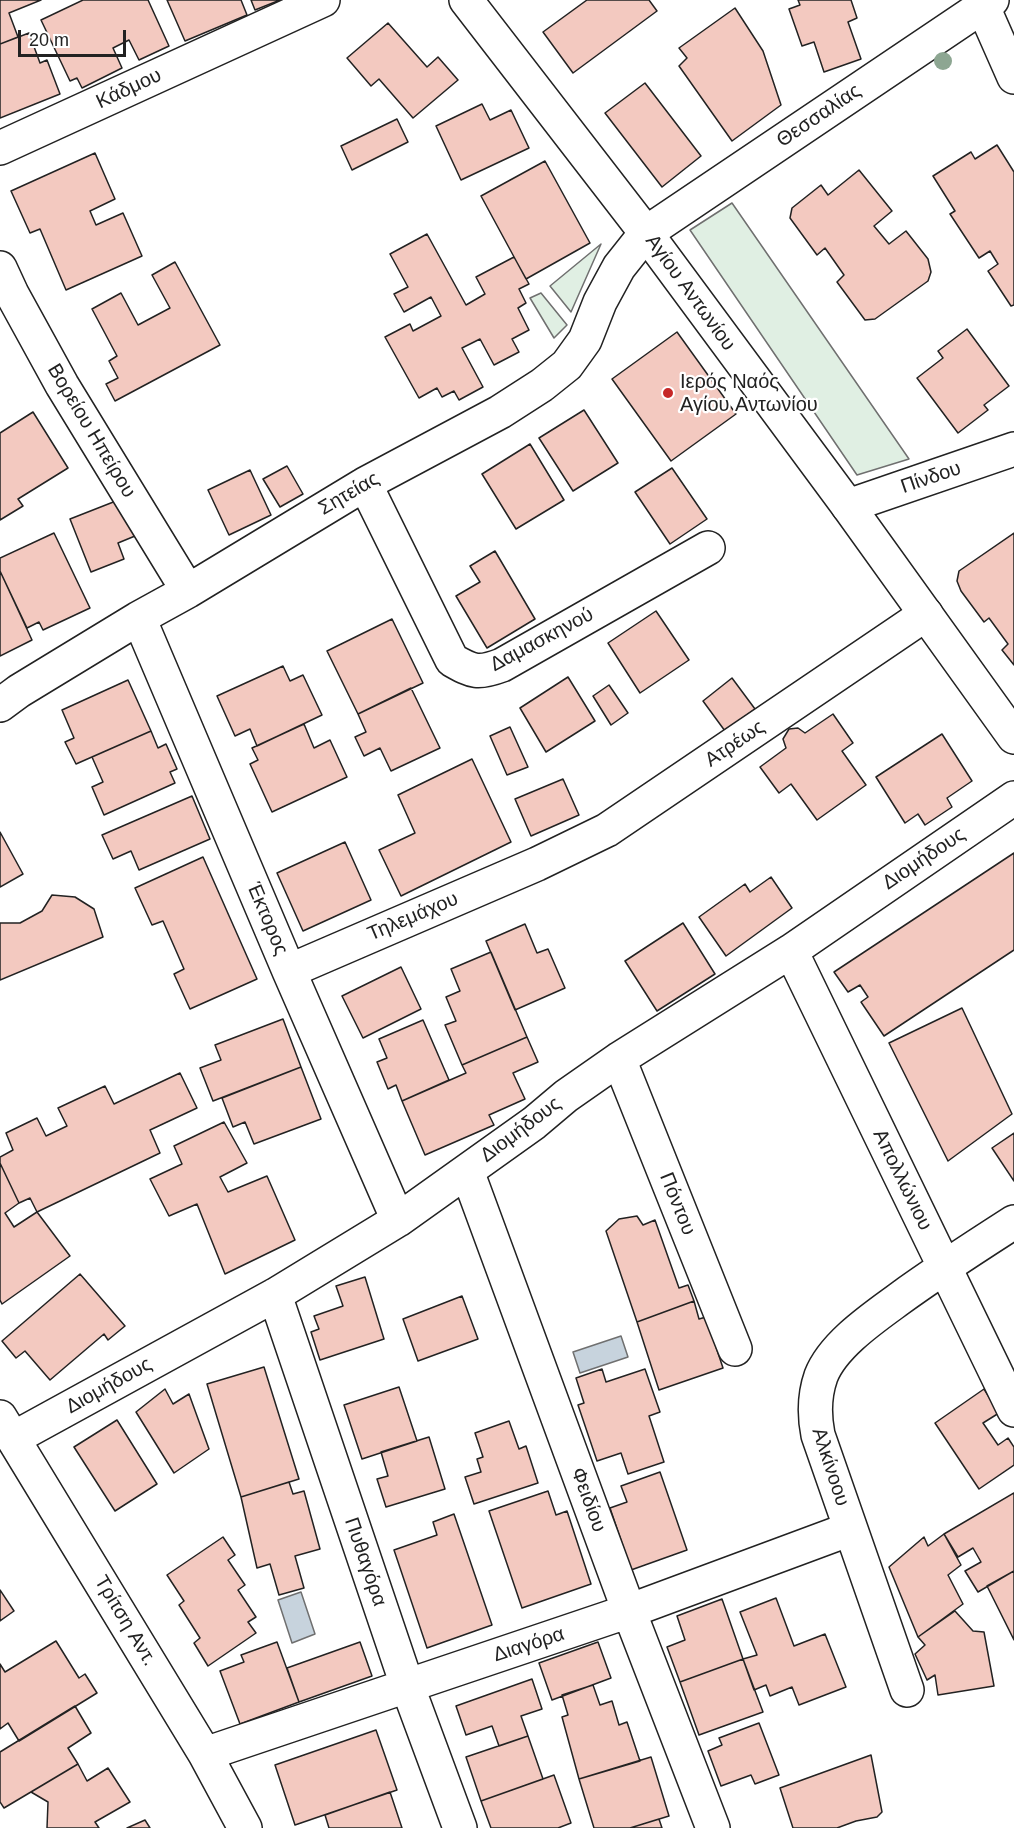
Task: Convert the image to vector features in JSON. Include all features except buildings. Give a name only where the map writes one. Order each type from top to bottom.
[{"type":"street","name":"Κάδμου","points":[[0,148],[323,0]]},
{"type":"street","name":"Αγίου Αντωνίου","points":[[466,0],[646,233],[848,506],[1014,736]]},
{"type":"street","name":"Θεσσαλίας","points":[[646,233],[985,2]]},
{"type":"street","points":[[985,2],[1014,77]]},
{"type":"street","name":"Σητείας","points":[[0,705],[138,618],[188,591],[365,484],[500,412],[542,385],[567,365],[585,340],[600,302],[619,267],[646,233]]},
{"type":"street","name":"Βορείου Ηπείρου","points":[[0,268],[62,384],[188,591]]},
{"type":"street","name":"Πίνδου","points":[[848,506],[1014,449]]},
{"type":"street","name":"Δαμασκηνού","points":[[365,484],[452,660],[470,670],[486,671],[502,665],[708,548]]},
{"type":"street","name":"Ατρέως","points":[[537,864],[607,830],[926,614]]},
{"type":"street","name":"Έκτορος","points":[[138,618],[398,1220]]},
{"type":"street","name":"Διομήδους","points":[[7,1428],[275,1294],[398,1220],[534,1124],[566,1096],[619,1059],[791,951],[1014,798]]},
{"type":"street","name":"Τηλεμάχου","points":[[289,971],[537,864]]},
{"type":"street","name":"Απολλώνιου","points":[[791,951],[1014,1410]]},
{"type":"street","name":"Πόντου","points":[[619,1059],[735,1349]]},
{"type":"street","name":"Φειδίου","points":[[467,1171],[629,1611],[713,1828]]},
{"type":"street","name":"Αλκίνοου","points":[[907,1690],[818,1435],[815,1403],[822,1376],[840,1348],[874,1318],[944,1266],[1014,1222]]},
{"type":"street","name":"Πυθαγόρα","points":[[275,1294],[407,1685],[460,1828]]},
{"type":"street","name":"Τρίτση Αντ.","points":[[7,1428],[205,1754],[245,1828]]},
{"type":"street","name":"Διαγόρα","points":[[205,1754],[629,1611],[850,1528]]},
{"type":"green space","points":[[732,203],[909,459],[857,475],[690,230]]},
{"type":"green space","points":[[601,244],[571,312],[550,286]]},
{"type":"green space","points":[[541,293],[567,325],[554,338],[530,298]]},
{"type":"shaded area","points":[[621,1336],[628,1357],[580,1373],[573,1352]]},
{"type":"shaded area","points":[[301,1592],[315,1634],[292,1643],[278,1600]]},
{"type":"place","name":"Ιερός Ναός Αγίου Αντωνίου","points":[[668,393]]}]
